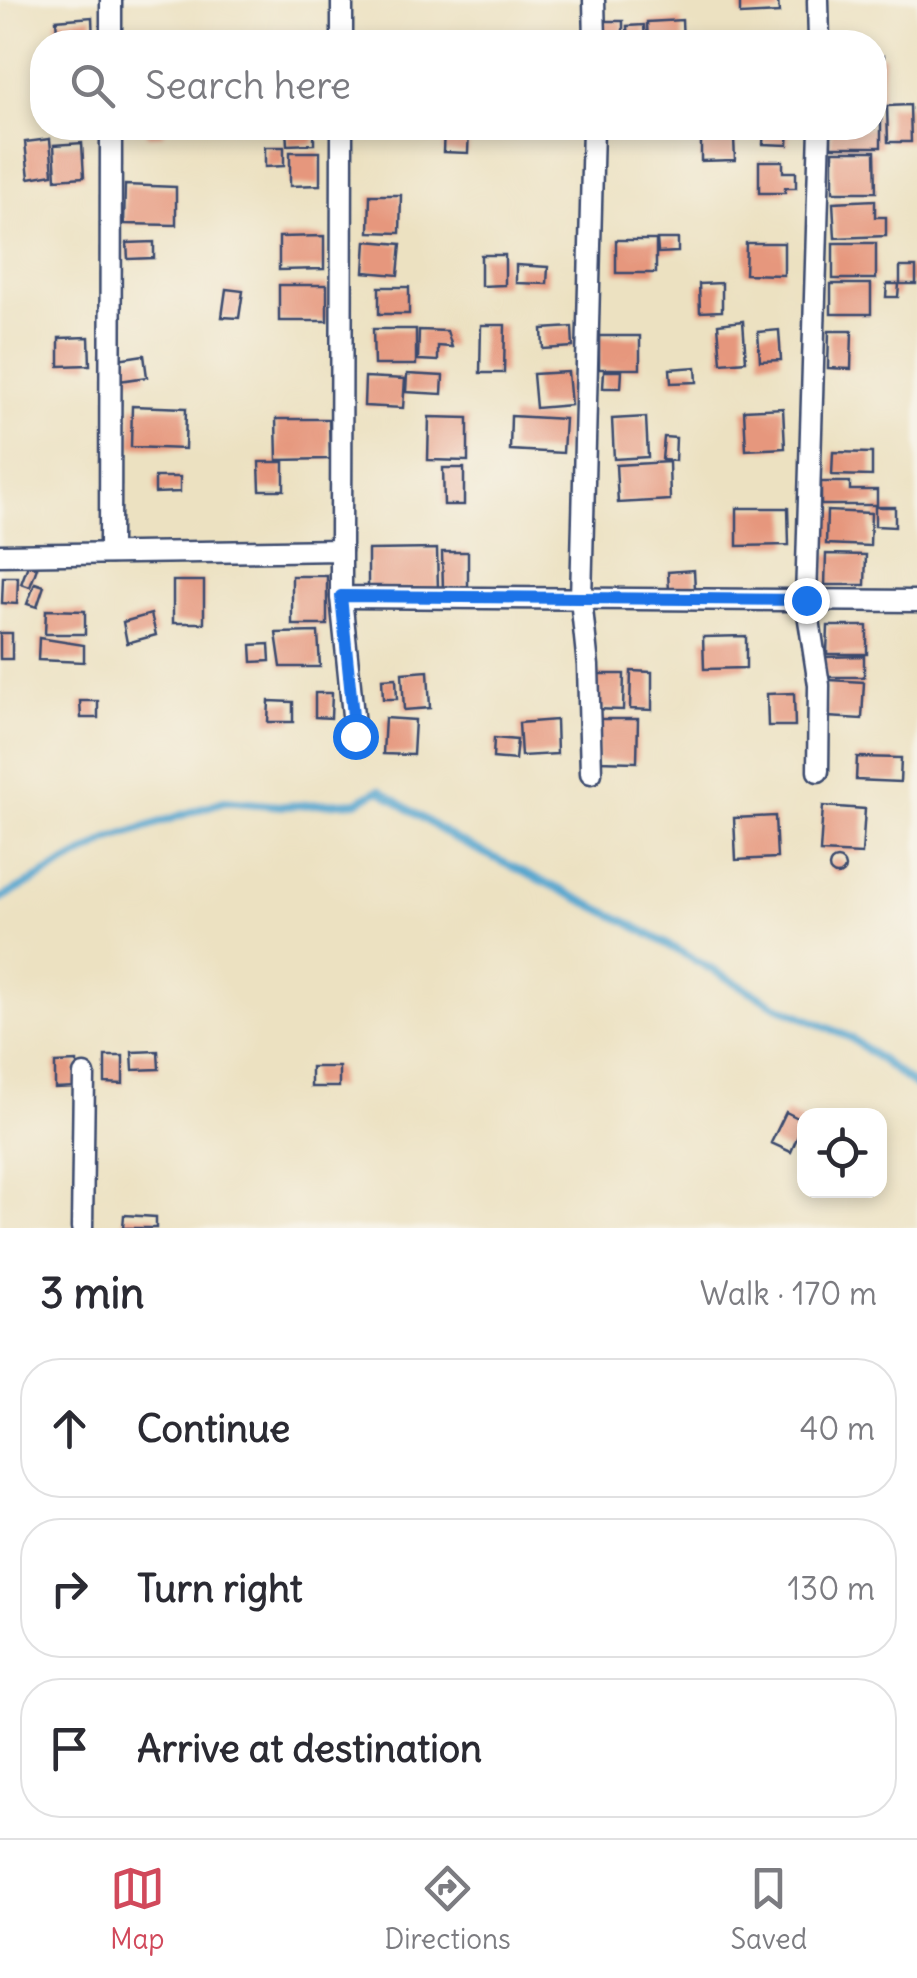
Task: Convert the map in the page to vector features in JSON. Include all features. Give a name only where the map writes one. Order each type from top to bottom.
[{"type":"street","points":[[111,0],[111,30]]},
{"type":"street","points":[[342,0],[342,30]]},
{"type":"street","points":[[594,0],[595,30]]},
{"type":"street","points":[[818,0],[819,30]]},
{"type":"street","points":[[110,553],[111,140]]},
{"type":"street","points":[[342,140],[341,596],[355,736]]},
{"type":"street","points":[[591,774],[588,666],[581,598],[593,140]]},
{"type":"street","points":[[818,770],[818,685],[806,600],[820,140]]},
{"type":"street","points":[[0,555],[340,550]]},
{"type":"street","points":[[341,596],[917,601]]},
{"type":"street","points":[[82,1228],[84,1075]]},
{"type":"building","points":[[740,0],[778,0],[779,13],[740,15]]},
{"type":"building","points":[[92,17],[93,30],[57,30],[56,20]]},
{"type":"building","points":[[682,20],[682,30],[647,30],[647,22]]},
{"type":"building","points":[[598,21],[623,21],[623,30],[598,30]]},
{"type":"building","points":[[644,25],[644,30],[627,30],[627,26]]},
{"type":"building","points":[[910,105],[911,142],[888,142],[887,106]]},
{"type":"building","points":[[50,140],[53,174],[29,178],[25,142]]},
{"type":"building","points":[[287,140],[314,140],[314,144],[287,145]]},
{"type":"building","points":[[444,140],[469,140],[468,153],[443,152]]},
{"type":"building","points":[[701,140],[734,140],[735,160],[701,161]]},
{"type":"building","points":[[763,140],[788,140],[788,145],[763,144]]},
{"type":"building","points":[[831,140],[881,140],[881,147],[831,147]]},
{"type":"building","points":[[82,143],[84,177],[56,179],[54,145]]},
{"type":"building","points":[[265,147],[284,147],[284,166],[265,167]]},
{"type":"building","points":[[833,151],[875,151],[876,192],[833,192]]},
{"type":"building","points":[[290,152],[320,152],[320,185],[290,186]]},
{"type":"building","points":[[759,161],[783,161],[783,172],[796,172],[796,188],[785,188],[785,193],[759,193]]},
{"type":"building","points":[[125,185],[176,187],[176,225],[124,224]]},
{"type":"building","points":[[370,195],[401,195],[400,233],[369,232]]},
{"type":"building","points":[[875,200],[875,217],[886,217],[886,236],[835,238],[833,202]]},
{"type":"building","points":[[324,236],[324,269],[279,270],[279,237]]},
{"type":"building","points":[[657,239],[678,239],[678,252],[658,253]]},
{"type":"building","points":[[616,240],[656,240],[656,273],[616,273]]},
{"type":"building","points":[[366,241],[401,244],[398,275],[364,272]]},
{"type":"building","points":[[154,242],[154,258],[128,259],[127,243]]},
{"type":"building","points":[[746,243],[784,243],[784,275],[745,274]]},
{"type":"building","points":[[833,243],[876,243],[876,279],[833,279]]},
{"type":"building","points":[[481,255],[505,255],[505,285],[481,286]]},
{"type":"building","points":[[516,265],[548,267],[547,284],[516,283]]},
{"type":"building","points":[[900,267],[916,267],[916,284],[900,284]]},
{"type":"building","points":[[722,283],[722,311],[700,312],[699,284]]},
{"type":"building","points":[[831,284],[871,284],[871,314],[831,314]]},
{"type":"building","points":[[887,284],[899,284],[898,297],[886,297]]},
{"type":"building","points":[[279,285],[327,285],[327,321],[279,321]]},
{"type":"building","points":[[379,287],[409,287],[409,314],[379,314]]},
{"type":"building","points":[[226,289],[243,291],[239,318],[222,317]]},
{"type":"building","points":[[743,321],[746,361],[721,363],[718,324]]},
{"type":"building","points":[[481,325],[505,325],[504,373],[480,373]]},
{"type":"building","points":[[572,327],[573,347],[543,349],[542,329]]},
{"type":"building","points":[[373,329],[416,329],[416,365],[374,365]]},
{"type":"building","points":[[419,330],[447,331],[452,347],[438,346],[438,361],[418,360]]},
{"type":"building","points":[[779,330],[781,360],[760,361],[758,332]]},
{"type":"building","points":[[829,331],[852,331],[851,369],[828,368]]},
{"type":"building","points":[[599,336],[640,336],[640,369],[599,369]]},
{"type":"building","points":[[89,337],[90,365],[59,366],[59,338]]},
{"type":"building","points":[[144,355],[147,377],[119,381],[117,359]]},
{"type":"building","points":[[696,367],[697,382],[671,383],[670,369]]},
{"type":"building","points":[[604,371],[622,371],[621,388],[603,388]]},
{"type":"building","points":[[568,372],[571,405],[536,408],[533,374]]},
{"type":"building","points":[[407,374],[443,376],[442,394],[406,392]]},
{"type":"building","points":[[365,377],[405,379],[403,408],[364,406]]},
{"type":"building","points":[[132,406],[186,408],[185,449],[131,447]]},
{"type":"building","points":[[783,408],[785,448],[746,450],[744,410]]},
{"type":"building","points":[[511,416],[565,419],[563,453],[510,450]]},
{"type":"building","points":[[429,417],[468,418],[468,461],[428,460]]},
{"type":"building","points":[[646,417],[648,457],[614,459],[612,419]]},
{"type":"building","points":[[276,419],[329,419],[330,459],[277,460]]},
{"type":"building","points":[[664,437],[676,438],[675,461],[662,460]]},
{"type":"building","points":[[833,452],[872,453],[872,476],[832,475]]},
{"type":"building","points":[[259,462],[284,462],[284,490],[260,490]]},
{"type":"building","points":[[669,462],[670,500],[618,503],[616,465]]},
{"type":"building","points":[[443,468],[464,468],[464,505],[444,505]]},
{"type":"building","points":[[155,477],[180,477],[180,492],[155,493]]},
{"type":"building","points":[[821,482],[850,482],[850,490],[877,490],[877,505],[821,505]]},
{"type":"building","points":[[875,507],[895,507],[895,527],[875,526]]},
{"type":"building","points":[[737,508],[788,508],[789,545],[737,546]]},
{"type":"building","points":[[827,511],[871,513],[870,546],[826,544]]},
{"type":"building","points":[[437,549],[438,590],[368,590],[368,550]]},
{"type":"building","points":[[442,552],[468,552],[468,589],[443,589]]},
{"type":"building","points":[[826,554],[866,555],[865,585],[825,585]]},
{"type":"building","points":[[28,565],[37,568],[30,587],[21,584]]},
{"type":"building","points":[[694,570],[695,589],[669,591],[668,572]]},
{"type":"building","points":[[292,576],[327,576],[327,625],[292,625]]},
{"type":"building","points":[[3,577],[18,577],[17,604],[2,603]]},
{"type":"building","points":[[173,581],[204,581],[204,623],[173,623]]},
{"type":"building","points":[[35,583],[44,586],[37,607],[27,604]]},
{"type":"building","points":[[46,610],[85,611],[85,634],[45,634]]},
{"type":"building","points":[[151,614],[156,635],[127,643],[123,622]]},
{"type":"building","points":[[828,626],[867,626],[867,654],[827,654]]},
{"type":"building","points":[[318,632],[320,667],[281,667],[276,633]]},
{"type":"building","points":[[0,633],[12,633],[12,659],[0,659]]},
{"type":"building","points":[[746,636],[746,668],[704,669],[703,637]]},
{"type":"building","points":[[39,638],[84,645],[84,662],[38,660]]},
{"type":"building","points":[[269,644],[270,661],[252,662],[251,645]]},
{"type":"building","points":[[864,656],[864,677],[824,677],[824,657]]},
{"type":"building","points":[[428,671],[430,708],[404,710],[402,673]]},
{"type":"building","points":[[631,671],[652,672],[652,710],[630,709]]},
{"type":"building","points":[[593,674],[624,674],[623,710],[593,709]]},
{"type":"building","points":[[396,678],[397,699],[383,699],[382,679]]},
{"type":"building","points":[[829,680],[864,682],[862,719],[827,717]]},
{"type":"building","points":[[315,693],[332,693],[331,718],[315,717]]},
{"type":"building","points":[[794,693],[795,726],[768,726],[767,694]]},
{"type":"building","points":[[80,701],[98,701],[98,718],[81,718]]},
{"type":"building","points":[[269,701],[293,702],[293,722],[268,722]]},
{"type":"building","points":[[385,718],[415,720],[413,755],[383,754]]},
{"type":"building","points":[[598,719],[638,719],[637,762],[597,761]]},
{"type":"building","points":[[556,720],[557,754],[521,756],[519,723]]},
{"type":"building","points":[[494,738],[517,740],[515,760],[493,758]]},
{"type":"building","points":[[857,757],[901,758],[900,782],[856,780]]},
{"type":"building","points":[[823,806],[865,809],[862,854],[820,852]]},
{"type":"building","points":[[775,816],[777,858],[736,860],[734,818]]},
{"type":"building","points":[[837,859],[845,867],[837,875],[829,867]]},
{"type":"building","points":[[158,1051],[159,1069],[133,1070],[132,1052]]},
{"type":"building","points":[[105,1056],[123,1056],[123,1084],[105,1083]]},
{"type":"building","points":[[77,1062],[77,1087],[55,1088],[55,1063]]},
{"type":"building","points":[[311,1067],[339,1067],[339,1087],[311,1087]]},
{"type":"building","points":[[786,1112],[797,1118],[797,1138],[791,1152],[771,1143]]},
{"type":"building","points":[[124,1215],[156,1217],[156,1228],[123,1228]]},
{"type":"waterway","points":[[0,899],[110,839],[224,801],[282,806],[357,802],[379,790],[453,838],[629,923],[775,1005],[851,1038],[917,1087]]},
{"type":"route","points":[[355,736],[341,596],[806,600]]}]
